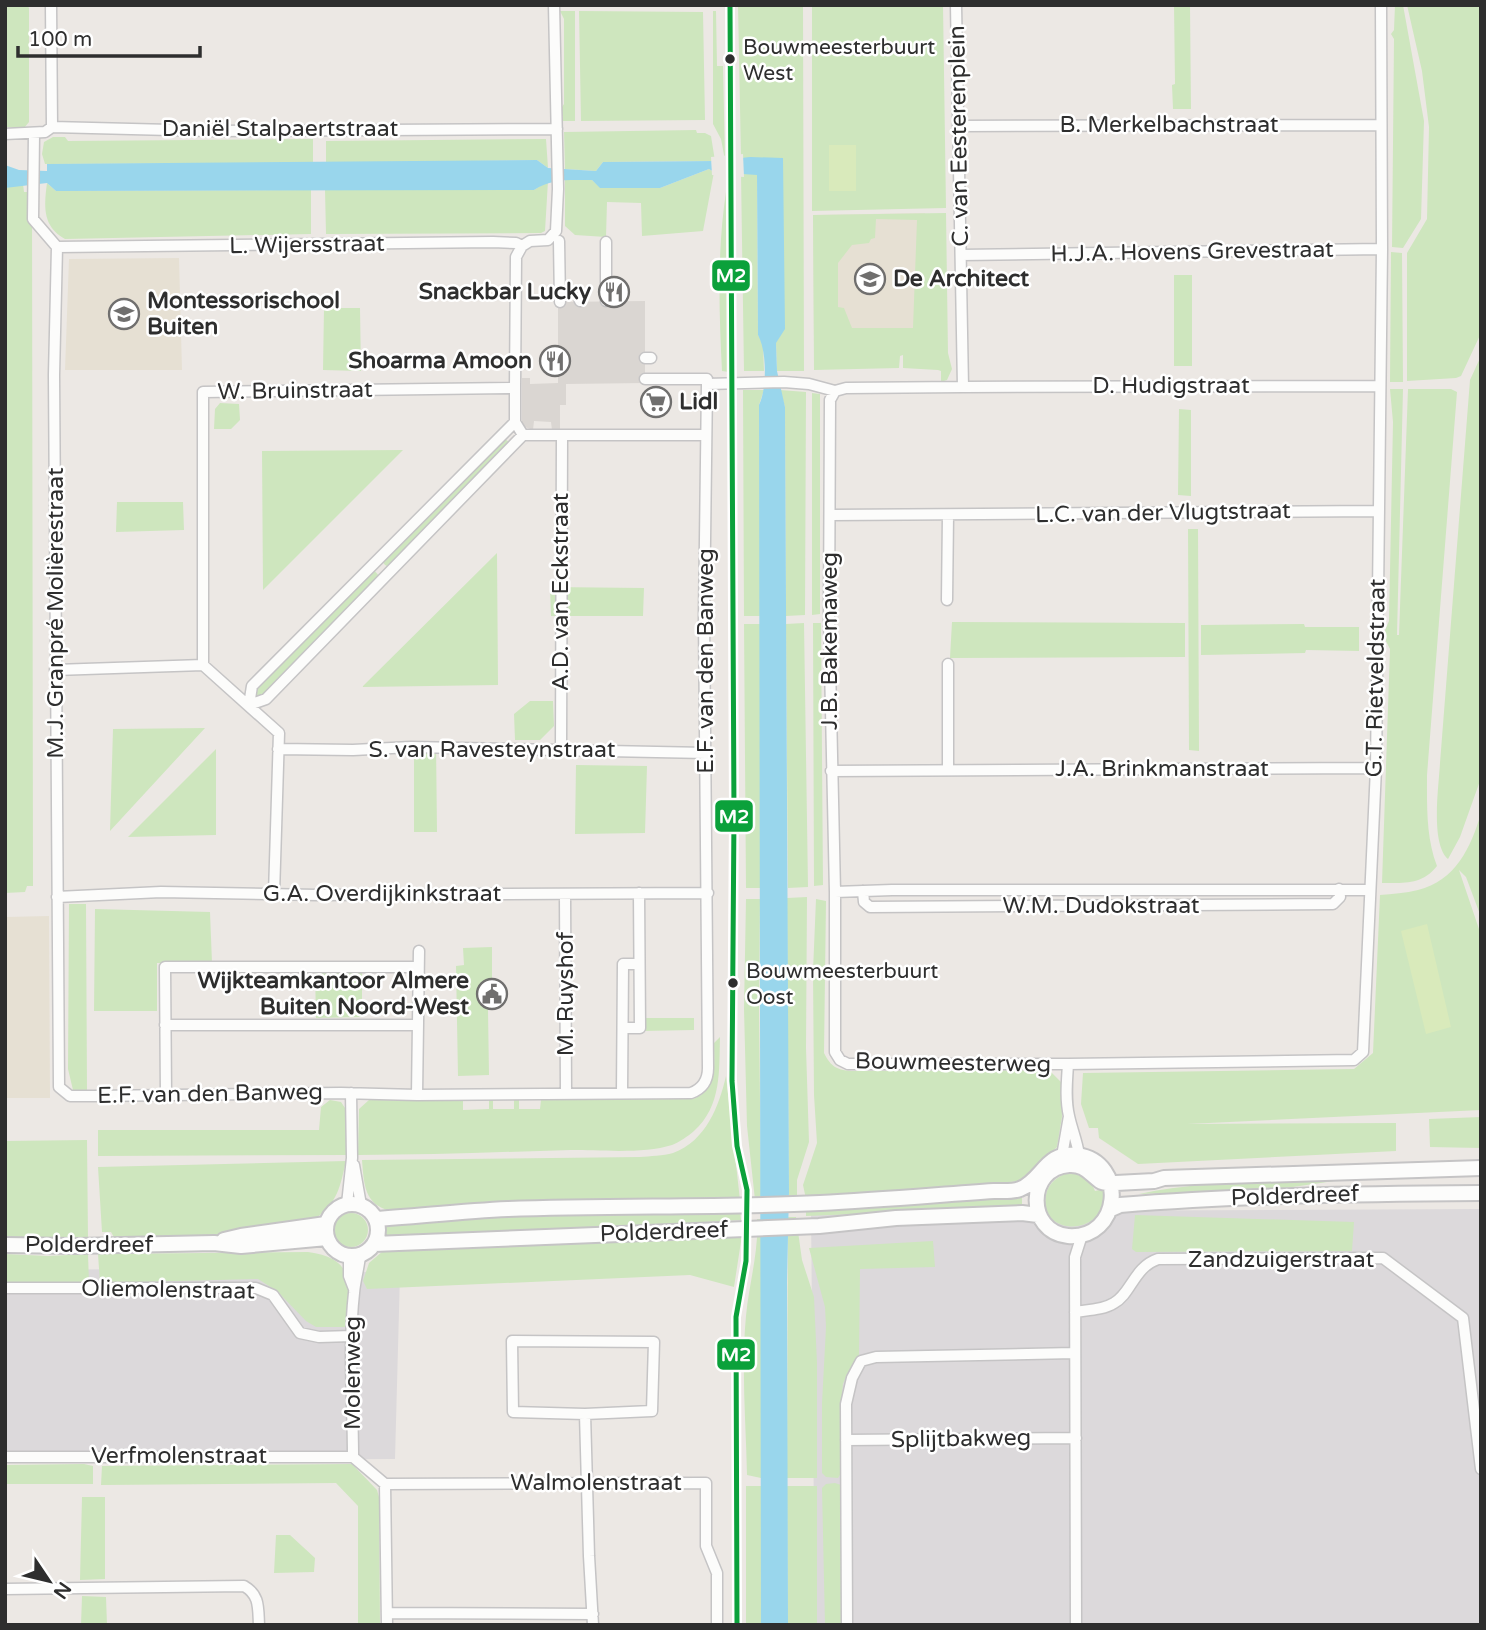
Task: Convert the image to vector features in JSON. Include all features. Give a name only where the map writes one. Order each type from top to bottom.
[{"type":"main road","points":[[1079,1155],[1096,1163],[1109,1180],[1113,1198],[1111,1209],[1103,1223],[1075,1236],[1051,1229],[1038,1215],[1036,1200],[1039,1185],[1048,1174],[1062,1161],[1079,1155]]},
{"type":"main road","points":[[1062,1161],[1084,1168],[1101,1181],[1109,1180]]},
{"type":"main road","name":"Polderdreef","points":[[376,1219],[506,1209],[819,1203],[1019,1189],[1027,1185],[1046,1164],[1062,1161]]},
{"type":"main road","name":"Polderdreef","points":[[1109,1180],[1154,1181],[1164,1178],[1481,1168]]},
{"type":"main road","name":"Polderdreef","points":[[1111,1209],[1120,1205],[1184,1200],[1297,1195],[1481,1193]]},
{"type":"main road","points":[[354,1204],[372,1212],[376,1219],[378,1228],[374,1244],[355,1256],[335,1251],[326,1231],[330,1215],[338,1208],[354,1204]]},
{"type":"main road","name":"Polderdreef","points":[[374,1244],[819,1226],[896,1218],[1022,1213],[1038,1215]]},
{"type":"main road","name":"Polderdreef","points":[[5,1245],[214,1243],[242,1236],[326,1231]]},
{"type":"street","points":[[51,5],[52,127]]},
{"type":"street","points":[[554,5],[558,162],[556,231],[560,302]]},
{"type":"street","name":"C. van Eesterenplein","points":[[956,5],[963,387]]},
{"type":"street","name":"G.T. Rietveldstraat","points":[[1068,1064],[1354,1060],[1363,1052],[1376,768],[1382,249],[1381,5]]},
{"type":"street","name":"B. Merkelbachstraat","points":[[958,126],[1380,125]]},
{"type":"street","name":"Daniël Stalpaertstraat","points":[[5,134],[34,134],[45,132],[52,127],[211,131],[557,129]]},
{"type":"street","points":[[34,134],[33,219],[57,247]]},
{"type":"street","name":"L. Wijersstraat","points":[[57,247],[493,242],[516,243],[522,246],[530,242],[557,239]]},
{"type":"street","points":[[606,242],[606,301]]},
{"type":"street","points":[[522,246],[516,257],[515,422],[523,435]]},
{"type":"street","name":"M.J. Granpré Molièrestraat","points":[[57,247],[54,375],[59,1087],[70,1096]]},
{"type":"street","name":"H.J.A. Hovens Grevestraat","points":[[961,255],[1382,249]]},
{"type":"street","points":[[645,379],[784,382],[809,384],[835,391],[846,388],[963,387]]},
{"type":"street","name":"E.F. van den Banweg","points":[[70,1096],[691,1093],[699,1089],[707,1078],[707,382]]},
{"type":"street","name":"D. Hudigstraat","points":[[963,387],[1379,386]]},
{"type":"street","name":"W. Bruinstraat","points":[[203,665],[203,392],[515,388]]},
{"type":"street","name":"J.B. Bakemaweg","points":[[835,391],[830,400],[831,771],[835,892]]},
{"type":"street","points":[[249,705],[252,686],[515,422]]},
{"type":"street","points":[[249,705],[266,699],[523,435],[706,435]]},
{"type":"street","name":"A.D. van Eckstraat","points":[[561,750],[562,435]]},
{"type":"street","name":"L.C. van der Vlugtstraat","points":[[831,516],[1378,511]]},
{"type":"street","points":[[947,600],[948,515]]},
{"type":"street","points":[[375,562],[388,574]]},
{"type":"street","points":[[948,664],[948,770]]},
{"type":"street","points":[[55,670],[203,665],[279,733],[274,894]]},
{"type":"street","name":"S. van Ravesteynstraat","points":[[278,749],[354,750],[411,747],[705,753]]},
{"type":"street","name":"J.A. Brinkmanstraat","points":[[831,771],[1376,768]]},
{"type":"street","name":"W.M. Dudokstraat","points":[[863,891],[864,902],[870,907],[1333,904],[1340,897],[1339,889]]},
{"type":"street","name":"W.M. Dudokstraat","points":[[835,892],[1370,890]]},
{"type":"street","name":"G.A. Overdijkinkstraat","points":[[57,897],[161,892],[708,892]]},
{"type":"street","name":"Bouwmeesterweg","points":[[835,892],[835,1052],[840,1060],[848,1064],[1068,1064]]},
{"type":"street","points":[[623,1028],[640,1028],[639,893]]},
{"type":"street","name":"M. Ruyshof","points":[[565,894],[566,1094]]},
{"type":"street","points":[[417,1095],[419,951]]},
{"type":"street","points":[[622,1093],[623,964],[639,964]]},
{"type":"street","points":[[166,1094],[165,967],[418,967]]},
{"type":"street","points":[[623,983],[639,983]]},
{"type":"street","points":[[623,1003],[640,1003]]},
{"type":"street","points":[[166,1025],[418,1025]]},
{"type":"street","points":[[1068,1064],[1066,1092],[1079,1155]]},
{"type":"street","name":"E.F. van den Banweg","points":[[351,1093],[354,1204]]},
{"type":"street","points":[[1062,1161],[1069,1116]]},
{"type":"street","points":[[1075,1236],[1069,1245],[1075,1257],[1076,1625]]},
{"type":"street","name":"Molenweg","points":[[353,1457],[354,1290],[349,1276],[355,1256]]},
{"type":"street","name":"Zandzuigerstraat","points":[[1075,1312],[1100,1309],[1117,1303],[1131,1281],[1149,1262],[1158,1259],[1383,1258],[1463,1318],[1481,1469]]},
{"type":"street","name":"Oliemolenstraat","points":[[5,1288],[256,1288],[273,1295],[300,1333],[320,1337],[352,1336]]},
{"type":"street","points":[[512,1341],[654,1342],[652,1411],[585,1415],[513,1412],[512,1341]]},
{"type":"street","points":[[847,1625],[846,1404],[852,1378],[860,1361],[876,1357],[1074,1353]]},
{"type":"street","points":[[387,1613],[494,1619],[593,1619],[585,1415]]},
{"type":"street","name":"Splijtbakweg","points":[[846,1440],[1076,1438]]},
{"type":"street","name":"Verfmolenstraat","points":[[5,1457],[353,1457]]},
{"type":"street","points":[[353,1457],[386,1484],[387,1625]]},
{"type":"street","name":"Walmolenstraat","points":[[386,1484],[706,1483],[706,1546],[716,1573],[717,1625]]},
{"type":"street","points":[[5,1589],[244,1586],[252,1591],[258,1600],[259,1625]]},
{"type":"shaded area","name":"De Architect","points":[[925,213],[926,346],[814,343],[813,215]]},
{"type":"shaded area","name":"Montessorischool Buiten","points":[[179,258],[182,370],[65,370],[69,259]]},
{"type":"shaded area","points":[[645,301],[645,383],[566,384],[566,405],[560,405],[560,430],[552,430],[551,422],[534,421],[533,430],[525,427],[522,423],[522,378],[530,378],[530,384],[558,383],[558,302]]},
{"type":"shaded area","points":[[49,916],[50,1098],[5,1098],[5,917]]},
{"type":"shaded area","points":[[1481,1209],[1481,1625],[815,1625],[811,1212]]},
{"type":"shaded area","points":[[304,1268],[400,1274],[395,1459],[5,1461],[5,1270]]},
{"type":"green space","points":[[5,5],[27,5],[29,8],[29,122],[24,128],[6,127]]},
{"type":"green space","points":[[738,5],[803,5],[804,371],[777,371],[783,158],[741,158]]},
{"type":"green space","points":[[812,5],[943,5],[946,208],[812,211]]},
{"type":"green space","points":[[1174,5],[1190,5],[1191,109],[1173,109]]},
{"type":"green space","points":[[1395,5],[1403,5],[1424,121],[1421,219],[1403,248],[1392,247],[1394,39],[1391,34],[1394,30]]},
{"type":"green space","points":[[1407,5],[1481,5],[1481,333],[1461,376],[1456,378],[1407,381],[1407,253],[1427,219],[1429,127],[1422,71]]},
{"type":"green space","points":[[560,11],[575,11],[575,121],[563,121],[563,116],[560,116],[564,104],[564,19]]},
{"type":"green space","points":[[579,11],[703,12],[705,120],[581,121]]},
{"type":"green space","points":[[713,11],[716,11],[717,66],[723,66],[725,160],[721,139],[713,124]]},
{"type":"green space","points":[[696,130],[697,133],[711,136],[715,161],[603,162],[596,171],[565,169],[564,132]]},
{"type":"green space","points":[[53,137],[65,137],[68,141],[313,139],[313,163],[45,164],[42,154],[44,142]]},
{"type":"green space","points":[[546,139],[548,168],[537,160],[326,163],[326,141]]},
{"type":"green space","points":[[829,145],[856,145],[856,191],[829,191]]},
{"type":"green space","points":[[709,169],[714,172],[703,231],[642,236],[641,203],[607,202],[606,237],[575,235],[565,226],[565,180],[592,180],[601,188],[660,188]]},
{"type":"green space","points":[[741,174],[757,174],[758,335],[763,344],[764,371],[744,371]]},
{"type":"green space","points":[[548,181],[545,231],[541,233],[326,234],[325,190],[534,190]]},
{"type":"green space","points":[[47,183],[56,191],[311,190],[311,234],[65,239],[57,234],[48,222],[45,207]]},
{"type":"green space","points":[[23,184],[24,192],[32,192],[33,886],[27,886],[25,892],[5,893],[5,188]]},
{"type":"green space","points":[[726,192],[729,372],[722,371],[720,304],[721,236]]},
{"type":"green space","points":[[946,213],[948,353],[952,369],[947,380],[941,382],[941,371],[938,370],[903,368],[903,355],[900,356],[899,368],[814,370],[813,215]],"holes":[[[876,219],[917,220],[913,328],[852,328],[844,308],[838,307],[838,263],[852,245],[869,243],[875,238]]]},
{"type":"green space","points":[[1391,252],[1402,253],[1403,382],[1390,382]]},
{"type":"green space","points":[[1174,275],[1192,275],[1192,366],[1174,366]]},
{"type":"green space","points":[[324,308],[360,308],[361,371],[323,370]]},
{"type":"green space","points":[[1481,356],[1481,778],[1460,837],[1448,859],[1439,840],[1437,799],[1470,380]]},
{"type":"green space","points":[[1390,389],[1403,389],[1397,635],[1408,389],[1451,389],[1457,392],[1427,775],[1429,833],[1437,866],[1419,880],[1382,883],[1390,649],[1383,635],[1389,621],[1393,422]]},
{"type":"green space","points":[[743,390],[764,390],[759,405],[761,616],[744,616]]},
{"type":"green space","points":[[780,390],[806,392],[805,615],[786,616],[785,407]]},
{"type":"green space","points":[[812,393],[820,394],[820,614],[812,615]]},
{"type":"green space","points":[[220,403],[239,404],[240,420],[231,429],[214,429],[215,409]]},
{"type":"green space","points":[[1179,409],[1191,410],[1191,496],[1178,495]]},
{"type":"green space","points":[[505,439],[510,446],[389,567],[385,565],[382,561]]},
{"type":"green space","points":[[403,450],[263,590],[262,451]]},
{"type":"green space","points":[[117,502],[183,502],[184,530],[116,532]]},
{"type":"green space","points":[[1188,529],[1198,529],[1199,751],[1189,750]]},
{"type":"green space","points":[[497,553],[498,685],[362,687]]},
{"type":"green space","points":[[373,569],[380,577],[264,696],[254,696],[254,686]]},
{"type":"green space","points":[[550,587],[644,588],[643,616],[551,616]]},
{"type":"green space","points":[[952,622],[1185,623],[1185,657],[950,658]]},
{"type":"green space","points":[[804,623],[808,887],[788,888],[786,624]]},
{"type":"green space","points":[[813,623],[821,623],[823,885],[814,886]]},
{"type":"green space","points":[[744,624],[761,624],[760,888],[746,888]]},
{"type":"green space","points":[[1304,624],[1305,627],[1359,627],[1359,651],[1306,650],[1305,653],[1201,655],[1201,625]]},
{"type":"green space","points":[[530,701],[553,701],[554,726],[540,740],[515,740],[514,714]]},
{"type":"green space","points":[[205,728],[110,831],[113,729]]},
{"type":"green space","points":[[414,742],[436,742],[437,832],[414,832]]},
{"type":"green space","points":[[216,749],[216,835],[128,837]]},
{"type":"green space","points":[[576,765],[647,766],[645,833],[575,834]]},
{"type":"green space","points":[[1481,813],[1481,917],[1466,877],[1459,870],[1481,935],[1481,1110],[1187,1124],[1396,1123],[1396,1151],[1138,1164],[1099,1138],[1098,1128],[1089,1128],[1081,1104],[1083,1073],[1354,1069],[1373,1053],[1380,895],[1404,893],[1431,886],[1452,871],[1472,839]]},
{"type":"green space","points":[[807,897],[806,1048],[809,1142],[797,1180],[797,1199],[789,1199],[787,898]]},
{"type":"green space","points":[[746,899],[760,899],[761,1200],[755,1200],[747,1126],[744,1009]]},
{"type":"green space","points":[[816,899],[826,901],[824,1053],[835,1067],[852,1071],[1049,1070],[1061,1082],[1062,1117],[1057,1147],[1021,1181],[806,1199],[803,1185],[817,1143],[813,971]]},
{"type":"green space","points":[[69,904],[86,904],[87,1090],[73,1090],[68,1069]]},
{"type":"green space","points":[[95,909],[210,912],[212,963],[157,963],[157,1011],[94,1011]]},
{"type":"green space","points":[[1427,924],[1451,1027],[1426,1034],[1401,931]]},
{"type":"green space","points":[[492,947],[492,1010],[488,1010],[489,1075],[458,1076],[456,966],[464,965],[463,948]]},
{"type":"green space","points":[[362,971],[362,1017],[316,1018],[315,972]]},
{"type":"green space","points":[[643,1018],[694,1018],[694,1030],[643,1031]]},
{"type":"green space","points":[[720,1037],[717,1087],[710,1110],[694,1131],[672,1145],[636,1151],[358,1155],[359,1109],[369,1100],[463,1101],[463,1110],[489,1109],[489,1100],[493,1100],[493,1109],[514,1109],[514,1100],[519,1100],[519,1109],[540,1109],[541,1100],[693,1099],[707,1090],[711,1083],[714,1043]]},
{"type":"green space","points":[[726,1076],[740,1200],[456,1206],[391,1211],[375,1204],[367,1192],[362,1160],[640,1157],[673,1153],[694,1140],[709,1121]]},
{"type":"green space","points":[[330,1100],[341,1102],[347,1111],[346,1155],[98,1156],[98,1130],[319,1130],[321,1107]]},
{"type":"green space","points":[[1481,1117],[1481,1148],[1430,1147],[1429,1119]]},
{"type":"green space","points":[[87,1140],[88,1239],[5,1238],[5,1141]]},
{"type":"green space","points":[[346,1161],[340,1186],[333,1200],[315,1219],[206,1238],[115,1239],[111,1232],[102,1232],[98,1167]]},
{"type":"green space","points":[[1068,1173],[1084,1177],[1095,1191],[1104,1189],[1103,1205],[1096,1217],[1086,1224],[1062,1225],[1052,1219],[1046,1209],[1049,1187],[1057,1178]]},
{"type":"green space","points":[[1348,1179],[1272,1190],[1139,1194],[1217,1184]]},
{"type":"green space","points":[[1022,1194],[1022,1207],[806,1216],[806,1208],[926,1204]]},
{"type":"green space","points":[[740,1211],[741,1220],[386,1239],[386,1226],[503,1215]]},
{"type":"green space","points":[[351,1213],[363,1218],[368,1230],[363,1242],[351,1247],[339,1242],[334,1230],[339,1218]]},
{"type":"green space","points":[[1135,1215],[1354,1222],[1352,1251],[1136,1252],[1132,1249]]},
{"type":"green space","points":[[788,1217],[796,1217],[802,1260],[814,1297],[817,1478],[787,1478]]},
{"type":"green space","points":[[757,1219],[761,1219],[761,1478],[747,1475],[744,1375],[746,1316]]},
{"type":"green space","points":[[742,1235],[734,1287],[690,1275],[367,1289],[363,1281],[369,1263],[383,1251]]},
{"type":"green space","points":[[933,1241],[935,1267],[860,1269],[859,1356],[843,1384],[841,1405],[842,1472],[838,1478],[826,1477],[822,1473],[825,1307],[809,1248]]},
{"type":"green space","points":[[308,1252],[324,1255],[343,1268],[349,1287],[345,1327],[316,1327],[306,1321],[277,1291],[258,1279],[100,1283],[98,1254]]},
{"type":"green space","points":[[5,1254],[88,1254],[89,1283],[5,1283]]},
{"type":"green space","points":[[352,1464],[377,1490],[379,1497],[380,1625],[358,1625],[358,1506],[336,1483],[101,1485],[102,1466]]},
{"type":"green space","points":[[5,1465],[93,1466],[93,1484],[5,1484]]},
{"type":"green space","points":[[826,1484],[841,1485],[842,1489],[842,1625],[825,1625],[822,1488]]},
{"type":"green space","points":[[746,1486],[761,1486],[761,1625],[746,1625]]},
{"type":"green space","points":[[787,1486],[817,1486],[817,1625],[788,1625]]},
{"type":"green space","points":[[82,1497],[105,1497],[105,1579],[80,1580]]},
{"type":"green space","points":[[276,1535],[290,1535],[315,1558],[314,1572],[274,1573]]},
{"type":"green space","points":[[82,1596],[106,1597],[107,1625],[81,1625]]},
{"type":"water","points":[[750,157],[783,158],[785,329],[776,343],[777,371],[785,407],[788,1625],[761,1625],[759,405],[765,370],[758,335],[757,175],[714,172],[709,169],[660,188],[600,188],[592,180],[576,180],[554,182],[534,190],[56,191],[47,183],[5,188],[5,165],[19,170],[47,171],[47,164],[537,160],[548,168],[596,171],[603,162],[715,161]]},
{"type":"pier","points":[[743,154],[744,177],[712,175],[711,157]]},
{"type":"transit line","name":"M2","points":[[730,5],[734,815],[732,1081],[737,1146],[747,1190],[746,1261],[736,1317],[737,1625]]},
{"type":"place","name":"Bouwmeesterbuurt West","points":[[730,59]]},
{"type":"place","name":"De Architect","points":[[870,279]]},
{"type":"place","name":"Snackbar Lucky","points":[[614,292]]},
{"type":"place","name":"Montessorischool Buiten","points":[[124,314]]},
{"type":"place","name":"Shoarma Amoon","points":[[555,361]]},
{"type":"place","name":"Lidl","points":[[656,402]]},
{"type":"place","name":"Bouwmeesterbuurt Oost","points":[[733,983]]},
{"type":"place","name":"Wijkteamkantoor Almere Buiten Noord-West","points":[[492,994]]}]
